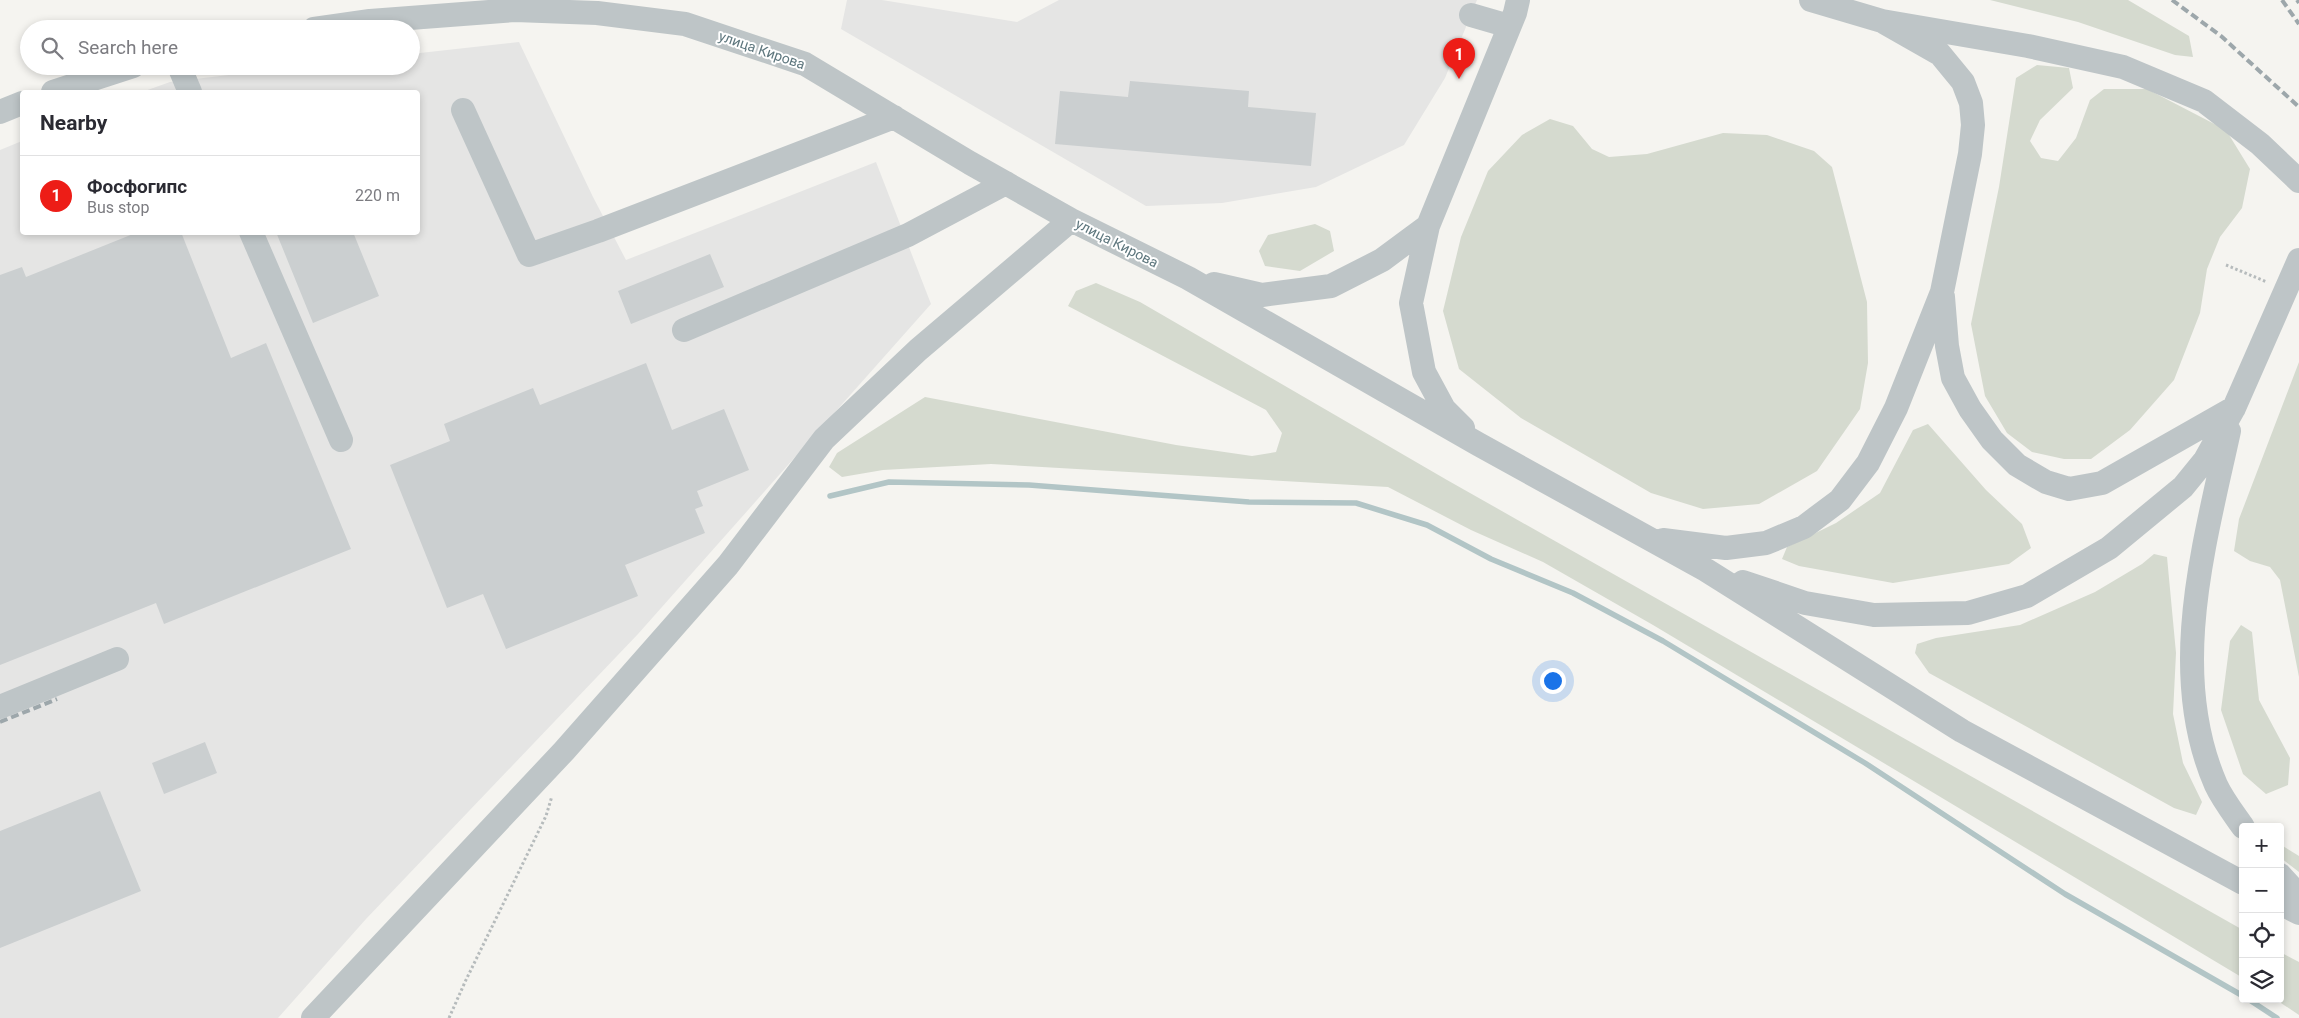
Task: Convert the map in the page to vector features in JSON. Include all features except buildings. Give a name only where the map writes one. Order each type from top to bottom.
[{"type":"street","points":[[1811,0],[1882,21],[2028,46],[2123,67],[2204,101],[2260,144],[2299,181]]},
{"type":"street","name":"улица Кирова","points":[[383,20],[515,10],[597,13],[685,24],[805,64],[1071,220],[1188,278]]},
{"type":"street","points":[[1471,15],[1518,10],[1428,226],[1411,303],[1424,372],[1444,409],[1478,444]]},
{"type":"street","points":[[1650,539],[1726,548],[1766,543],[1804,527],[1840,500],[1868,463],[1896,408],[1942,292],[1970,154],[1974,125],[1971,103],[1963,82],[1940,54],[1882,21]]},
{"type":"street","points":[[59,90],[105,75]]},
{"type":"street","points":[[183,75],[189,90]]},
{"type":"street","points":[[0,112],[20,104]]},
{"type":"street","points":[[463,110],[529,255],[598,231],[894,117]]},
{"type":"street","points":[[684,330],[908,235],[1006,183]]},
{"type":"street","points":[[313,1018],[564,751],[728,565],[824,439],[918,350],[1071,220]]},
{"type":"street","points":[[1188,278],[1262,295],[1331,286],[1382,260],[1428,226]]},
{"type":"street","points":[[252,235],[341,440]]},
{"type":"street","points":[[1706,570],[1805,603],[1874,615],[1968,613],[2027,596],[2110,548],[2183,488],[2205,460],[2234,408],[2299,260]]},
{"type":"street","points":[[1188,278],[1478,444],[1706,570],[1962,732],[2239,881]]},
{"type":"street","points":[[1942,292],[1947,346],[1953,378],[1966,402],[1992,440],[2017,466],[2046,482],[2069,489],[2102,483],[2234,408]]},
{"type":"street","points":[[2234,408],[2200,578],[2192,645],[2192,680],[2195,714],[2204,754],[2217,787],[2240,823]]},
{"type":"street","points":[[0,707],[117,659]]},
{"type":"street","points":[[2284,879],[2299,896]]},
{"type":"street","points":[[2284,905],[2299,913]]},
{"type":"path","points":[[2226,266],[2286,290]]},
{"type":"path","points":[[450,1018],[465,982],[546,816]]},
{"type":"shaded area","points":[[847,0],[882,0],[1017,22],[1059,0],[1477,0],[1445,78],[1404,145],[1316,187],[1222,203],[1146,206],[841,29]]},
{"type":"shaded area","points":[[1990,0],[2128,0],[2189,36],[2193,57],[2175,55],[2078,22]]},
{"type":"shaded area","points":[[519,42],[593,197],[626,260],[876,162],[931,304],[638,634],[366,919],[278,1018],[0,1018],[0,150],[20,142],[20,235],[420,235],[420,90],[148,90],[170,82],[229,75],[420,75],[420,53]]},
{"type":"shaded area","points":[[2037,65],[2069,68],[2073,88],[2040,120],[2030,141],[2041,158],[2058,161],[2076,138],[2090,100],[2104,89],[2147,89],[2226,130],[2250,169],[2242,208],[2220,237],[2207,269],[2200,313],[2174,380],[2130,430],[2091,459],[2064,459],[2032,452],[2007,433],[1985,396],[1971,324],[1999,187],[2016,78]]},
{"type":"shaded area","points":[[1550,119],[1573,126],[1592,149],[1609,157],[1647,154],[1723,133],[1767,135],[1814,151],[1832,167],[1867,302],[1868,363],[1860,409],[1817,471],[1759,504],[1703,509],[1651,493],[1521,418],[1459,369],[1443,311],[1461,237],[1488,171],[1522,135]]},
{"type":"shaded area","points":[[1315,224],[1330,231],[1334,251],[1300,271],[1265,266],[1259,251],[1268,235]]},
{"type":"shaded area","points":[[1096,283],[1140,302],[1447,480],[2239,928],[2239,976],[1653,625],[1543,562],[1471,530],[1388,487],[991,464],[883,470],[842,477],[829,467],[837,453],[925,397],[1176,445],[1252,456],[1276,452],[1282,433],[1266,410],[1068,306],[1076,291]]},
{"type":"shaded area","points":[[2299,362],[2299,677],[2280,580],[2270,567],[2250,561],[2234,551],[2239,519]]},
{"type":"shaded area","points":[[1928,424],[1986,490],[2022,524],[2031,548],[2009,564],[1893,583],[1799,566],[1782,559],[1787,547],[1836,523],[1880,493],[1913,430]]},
{"type":"shaded area","points":[[2154,554],[2167,557],[2176,653],[2173,714],[2183,763],[2202,802],[2196,815],[2174,808],[1929,673],[1915,653],[1917,644],[1936,638],[2020,625],[2095,592],[2142,564]]},
{"type":"shaded area","points":[[2241,625],[2252,632],[2259,700],[2290,758],[2288,785],[2266,794],[2243,774],[2221,710],[2230,641]]},
{"type":"shaded area","points":[[2284,847],[2299,856],[2299,872],[2284,860]]},
{"type":"shaded area","points":[[2284,954],[2299,962],[2299,1015],[2281,1003],[2284,1003]]},
{"type":"waterway","points":[[830,496],[889,482],[1029,485],[1249,502],[1356,503],[1427,525],[1491,559],[1573,593],[1663,641],[1865,763],[2065,894],[2239,994]]},
{"type":"waterway","points":[[2254,1003],[2277,1018]]},
{"type":"railway","points":[[2172,0],[2221,36],[2299,107]]},
{"type":"railway","points":[[2282,0],[2299,24]]},
{"type":"railway","points":[[0,722],[57,699]]},
{"type":"place","name":"Фосфогипс","points":[[1459,79]]}]
